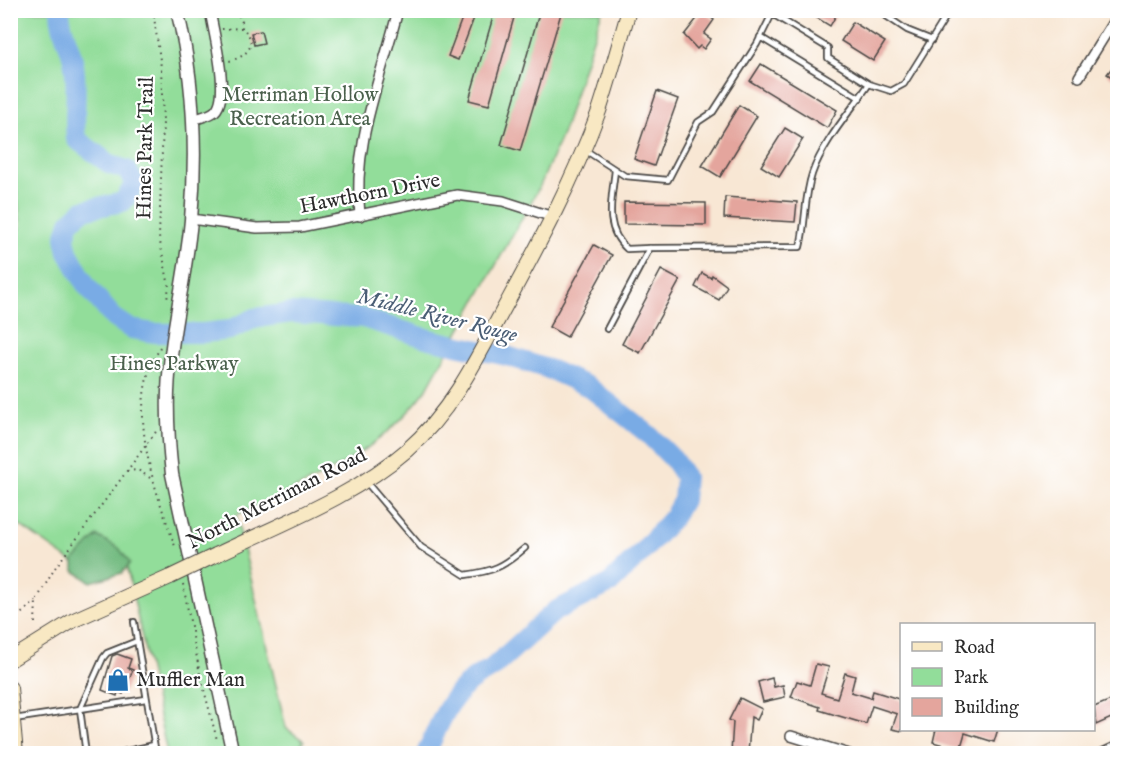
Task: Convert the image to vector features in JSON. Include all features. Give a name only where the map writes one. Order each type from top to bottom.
[{"type":"main road","name":"North Merriman Road","points":[[10,660],[74,620],[170,577],[365,481],[385,468],[420,438],[450,401],[471,369],[553,217],[599,110],[629,10]]},
{"type":"main road","points":[[10,688],[16,753]]},
{"type":"street","points":[[177,10],[190,77],[193,120],[191,219],[168,390],[172,474],[233,753]]},
{"type":"street","points":[[193,120],[213,113],[220,105],[223,87],[210,10]]},
{"type":"street","points":[[360,216],[357,186],[361,149],[370,102],[387,54],[398,10]]},
{"type":"street","points":[[1079,77],[1118,14]]},
{"type":"street","name":"Hawthorn Drive","points":[[191,219],[257,228],[300,227],[457,195],[503,201],[553,217]]},
{"type":"street","points":[[791,736],[849,753]]},
{"type":"street","points":[[1101,753],[1118,746]]},
{"type":"lane","points":[[766,10],[828,48],[828,58],[869,84],[891,91],[904,84],[950,10]]},
{"type":"lane","points":[[877,10],[907,30],[932,40]]},
{"type":"lane","points":[[584,149],[625,176],[668,180],[698,122],[713,112],[772,14]]},
{"type":"lane","points":[[760,37],[860,98]]},
{"type":"lane","points":[[615,170],[610,215],[617,240],[627,249],[800,247],[811,177],[818,159],[869,84]]},
{"type":"lane","points":[[607,329],[650,248]]},
{"type":"lane","points":[[365,481],[421,547],[465,575],[498,568],[525,548]]},
{"type":"lane","points":[[134,622],[156,753]]},
{"type":"lane","points":[[86,753],[80,709],[107,652],[137,640]]},
{"type":"lane","points":[[14,720],[146,699]]},
{"type":"lane","points":[[114,753],[154,745]]},
{"type":"path","name":"Hines Park Trail","points":[[153,10],[162,67],[162,214],[159,237],[169,286]]},
{"type":"path","points":[[229,60],[245,56],[251,48],[236,10]]},
{"type":"path","points":[[222,30],[242,28]]},
{"type":"path","points":[[17,616],[36,601],[55,568],[125,472],[168,418]]},
{"type":"path","points":[[125,472],[138,470],[153,480]]},
{"type":"path","points":[[35,623],[36,601]]},
{"type":"green space","name":"Hines Parkway","points":[[11,11],[602,11],[563,132],[540,186],[426,390],[386,433],[340,466],[236,515],[286,728],[304,741],[300,746],[310,753],[167,753],[126,563],[92,576],[11,519],[10,241],[21,226],[10,140]]},
{"type":"green space","points":[[97,536],[119,548],[130,563],[122,573],[91,582],[74,571],[74,560]]},
{"type":"building","points":[[465,10],[477,10],[458,60],[448,56]]},
{"type":"building","points":[[495,10],[515,14],[489,105],[469,100]]},
{"type":"building","points":[[540,10],[562,10],[520,151],[501,145]]},
{"type":"building","points":[[804,10],[839,10],[830,26]]},
{"type":"building","points":[[703,11],[714,20],[704,34],[711,39],[704,49],[700,46],[697,49],[684,35]]},
{"type":"building","points":[[853,22],[885,42],[873,61],[841,41]]},
{"type":"building","points":[[261,31],[264,43],[254,45],[251,33]]},
{"type":"building","points":[[1118,60],[1118,81],[1107,74]]},
{"type":"building","points":[[761,64],[837,110],[827,128],[750,81]]},
{"type":"building","points":[[657,91],[678,99],[654,166],[634,159]]},
{"type":"building","points":[[739,105],[757,116],[720,177],[702,166]]},
{"type":"building","points":[[785,128],[803,139],[779,177],[761,166]]},
{"type":"building","points":[[725,197],[797,202],[795,222],[724,218]]},
{"type":"building","points":[[624,202],[706,203],[706,225],[624,224]]},
{"type":"building","points":[[594,245],[612,255],[567,337],[549,327]]},
{"type":"building","points":[[661,270],[680,280],[640,353],[622,344]]},
{"type":"building","points":[[702,273],[711,278],[712,275],[727,286],[719,300],[695,287]]},
{"type":"building","name":"Muffler Man","points":[[117,654],[131,659],[128,668],[133,670],[123,694],[118,692],[117,696],[102,690],[112,656]]},
{"type":"building","points":[[816,664],[829,667],[821,693],[837,698],[845,673],[855,676],[851,692],[871,698],[873,691],[900,699],[900,731],[892,729],[897,714],[872,706],[866,724],[819,710],[820,707],[791,697],[797,681],[810,685]]},
{"type":"building","points":[[772,678],[774,687],[783,685],[785,697],[763,702],[758,682]]},
{"type":"building","points":[[1118,697],[1118,715],[1096,725],[1095,707]]},
{"type":"building","points":[[740,698],[762,709],[757,720],[751,717],[748,753],[731,753],[733,722],[729,720]]},
{"type":"building","points":[[936,731],[997,731],[994,742],[965,733],[960,750],[933,742]]},
{"type":"waterway","name":"Middle River Rouge","points":[[60,10],[61,23],[75,70],[76,139],[111,165],[127,170],[135,184],[123,202],[83,210],[70,222],[65,238],[68,252],[86,285],[113,317],[131,329],[154,333],[203,333],[230,330],[255,318],[292,313],[363,318],[429,339],[507,356],[551,370],[589,387],[648,434],[673,459],[685,477],[683,500],[674,516],[642,552],[609,584],[555,611],[491,669],[467,684],[450,704],[426,754]]},
{"type":"place","name":"Muffler Man","points":[[118,680]]},
{"type":"park label","name":"Merriman Hollow Recreation Area","points":[[300,107]]}]
